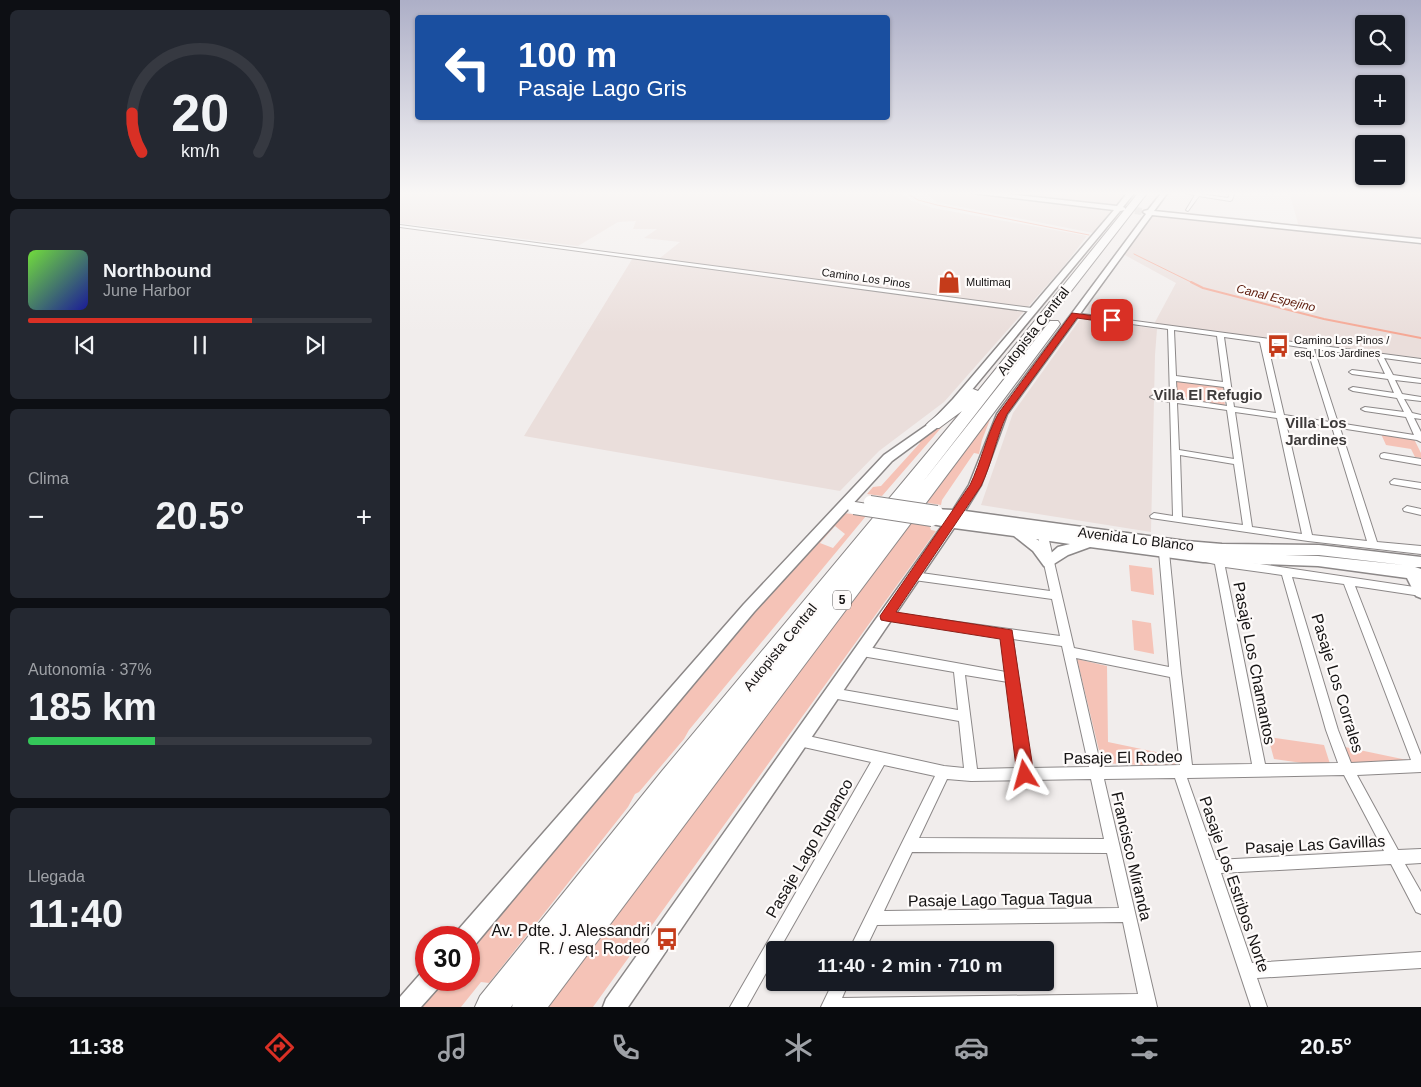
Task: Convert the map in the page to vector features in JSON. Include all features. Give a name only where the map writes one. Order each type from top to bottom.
[{"type":"highway","name":"Autopista Central","points":[[491,1007],[1107,239]]},
{"type":"highway","name":"Autopista Central","points":[[528,1007],[1125,239]]},
{"type":"highway","points":[[934,424],[964,402],[1008,354],[1028,338]]},
{"type":"street","name":"Camino Los Pinos","points":[[498,239],[1032,310]]},
{"type":"street","points":[[476,926],[749,608],[853,504],[888,458],[934,424],[973,383],[1032,310],[1095,239]]},
{"type":"street","points":[[614,1007],[954,519],[980,478],[1002,414],[1128,239]]},
{"type":"street","points":[[1396,239],[1421,242]]},
{"type":"street","points":[[1075,315],[1421,361]]},
{"type":"street","points":[[1171,328],[1178,520]]},
{"type":"street","points":[[1220,334],[1248,530]]},
{"type":"street","points":[[1263,340],[1308,538]]},
{"type":"street","points":[[1310,346],[1373,544]]},
{"type":"street","points":[[1380,356],[1421,439]]},
{"type":"street","points":[[1352,372],[1421,381]]},
{"type":"street","points":[[1173,378],[1227,385]]},
{"type":"street","points":[[1353,389],[1421,399]]},
{"type":"street","points":[[1154,396],[1421,439]]},
{"type":"street","points":[[1366,410],[1421,418]]},
{"type":"street","points":[[1176,452],[1238,462]]},
{"type":"street","points":[[1384,456],[1421,462]]},
{"type":"street","points":[[1394,482],[1421,486]]},
{"type":"street","name":"Avenida Lo Blanco","points":[[853,504],[954,519],[1043,536],[1203,557],[1412,563]]},
{"type":"street","points":[[1407,509],[1421,512]]},
{"type":"street","name":"Avenida Lo Blanco","points":[[1154,516],[1308,538],[1373,544],[1412,563]]},
{"type":"street","name":"Avenida Lo Blanco","points":[[954,519],[1033,525],[1204,547],[1319,550],[1412,563]]},
{"type":"street","points":[[1033,525],[1040,530],[1043,536]]},
{"type":"street","points":[[1011,531],[1033,543],[1049,562],[1058,554],[1070,548],[1093,543]]},
{"type":"street","name":"Francisco Miranda","points":[[1043,536],[1149,1004]]},
{"type":"street","name":"Avenida Lo Blanco","points":[[1412,563],[1421,550]]},
{"type":"street","name":"Pasaje Los Estribos Norte","points":[[1164,552],[1183,772],[1211,867],[1258,1007]]},
{"type":"street","name":"Avenida Lo Blanco","points":[[1203,557],[1219,562],[1421,592]]},
{"type":"street","name":"Pasaje Los Chamantos","points":[[1219,562],[1260,771]]},
{"type":"street","points":[[1412,563],[1421,592]]},
{"type":"street","name":"Pasaje Los Corrales","points":[[1286,572],[1332,730],[1347,769],[1421,907]]},
{"type":"street","points":[[914,576],[1056,596]]},
{"type":"street","points":[[1348,581],[1420,766]]},
{"type":"street","points":[[886,616],[1007,634],[1174,673]]},
{"type":"street","points":[[1007,634],[1025,775]]},
{"type":"street","points":[[862,651],[1012,678]]},
{"type":"street","points":[[959,668],[971,775]]},
{"type":"street","points":[[832,693],[965,718]]},
{"type":"street","name":"Pasaje El Rodeo","points":[[799,740],[880,759],[944,772],[971,775],[1260,771],[1420,766]]},
{"type":"street","name":"Pasaje Lago Rupanco","points":[[738,1007],[880,759]]},
{"type":"street","points":[[862,941],[944,772]]},
{"type":"street","points":[[909,845],[1113,846]]},
{"type":"street","name":"Pasaje Las Gavillas","points":[[1211,867],[1421,856]]},
{"type":"street","name":"Pasaje Lago Tagua Tagua","points":[[873,918],[1128,915]]},
{"type":"street","points":[[1246,971],[1421,960]]},
{"type":"street","points":[[406,1007],[420,991]]},
{"type":"street","points":[[836,991],[829,1006],[1149,1004]]},
{"type":"shaded area","points":[[524,239],[590,239],[578,246]]},
{"type":"shaded area","points":[[653,239],[1085,239],[1064,266],[944,402],[879,451],[840,491],[524,436],[634,256],[660,258],[680,242]]},
{"type":"shaded area","points":[[1134,239],[1369,239],[1421,245],[1421,358],[1154,324],[1176,283],[1123,254]]},
{"type":"shaded area","points":[[1081,318],[1157,329],[1151,532],[981,505],[1013,413]]},
{"type":"shaded area","points":[[1176,380],[1223,387],[1225,406],[1176,398]]},
{"type":"shaded area","points":[[986,416],[991,417],[979,454],[974,453],[942,500],[941,505],[922,502]]},
{"type":"shaded area","points":[[947,421],[882,496],[867,494],[873,487],[881,486],[920,443],[918,440]]},
{"type":"shaded area","points":[[1381,434],[1414,439],[1421,453],[1421,458],[1415,457],[1411,449],[1386,445]]},
{"type":"shaded area","points":[[844,513],[866,516],[689,730],[684,739],[639,792],[635,794],[628,807],[489,983],[480,983],[480,931],[748,619]],"holes":[[[835,526],[845,534],[833,548],[820,543]]]},
{"type":"shaded area","points":[[906,522],[929,525],[931,530],[936,531],[593,1007],[543,1007]]},
{"type":"shaded area","points":[[1129,565],[1152,568],[1154,595],[1131,591]]},
{"type":"shaded area","points":[[1132,620],[1151,623],[1154,654],[1134,650]]},
{"type":"shaded area","points":[[1077,659],[1107,666],[1108,742],[1175,756],[1176,767],[1102,763]]},
{"type":"shaded area","points":[[1268,737],[1324,745],[1331,767],[1274,759]]},
{"type":"shaded area","points":[[1345,747],[1407,760],[1351,763]]},
{"type":"shaded area","points":[[428,991],[474,991],[461,1007],[414,1007]]},
{"type":"waterway","name":"Canal Espejino","points":[[1134,254],[1193,283]]},
{"type":"waterway","name":"Canal Espejino","points":[[1193,283],[1203,288],[1324,319],[1421,338]]},
{"type":"place","name":"Multimaq","points":[[949,282]]},
{"type":"place","name":"Camino Los Pinos / esq. Los Jardines","points":[[1278,346]]},
{"type":"place","name":"Av. Pdte. J. Alessandri R. / esq. Rodeo","points":[[667,939]]},
{"type":"district","name":"Villa El Refugio","points":[[1208,395]]},
{"type":"district","name":"Villa Los Jardines","points":[[1316,432]]},
{"type":"route","points":[[1025,775],[1007,634],[886,616],[957,515],[980,478],[1002,414],[1075,315],[1112,320]]}]
